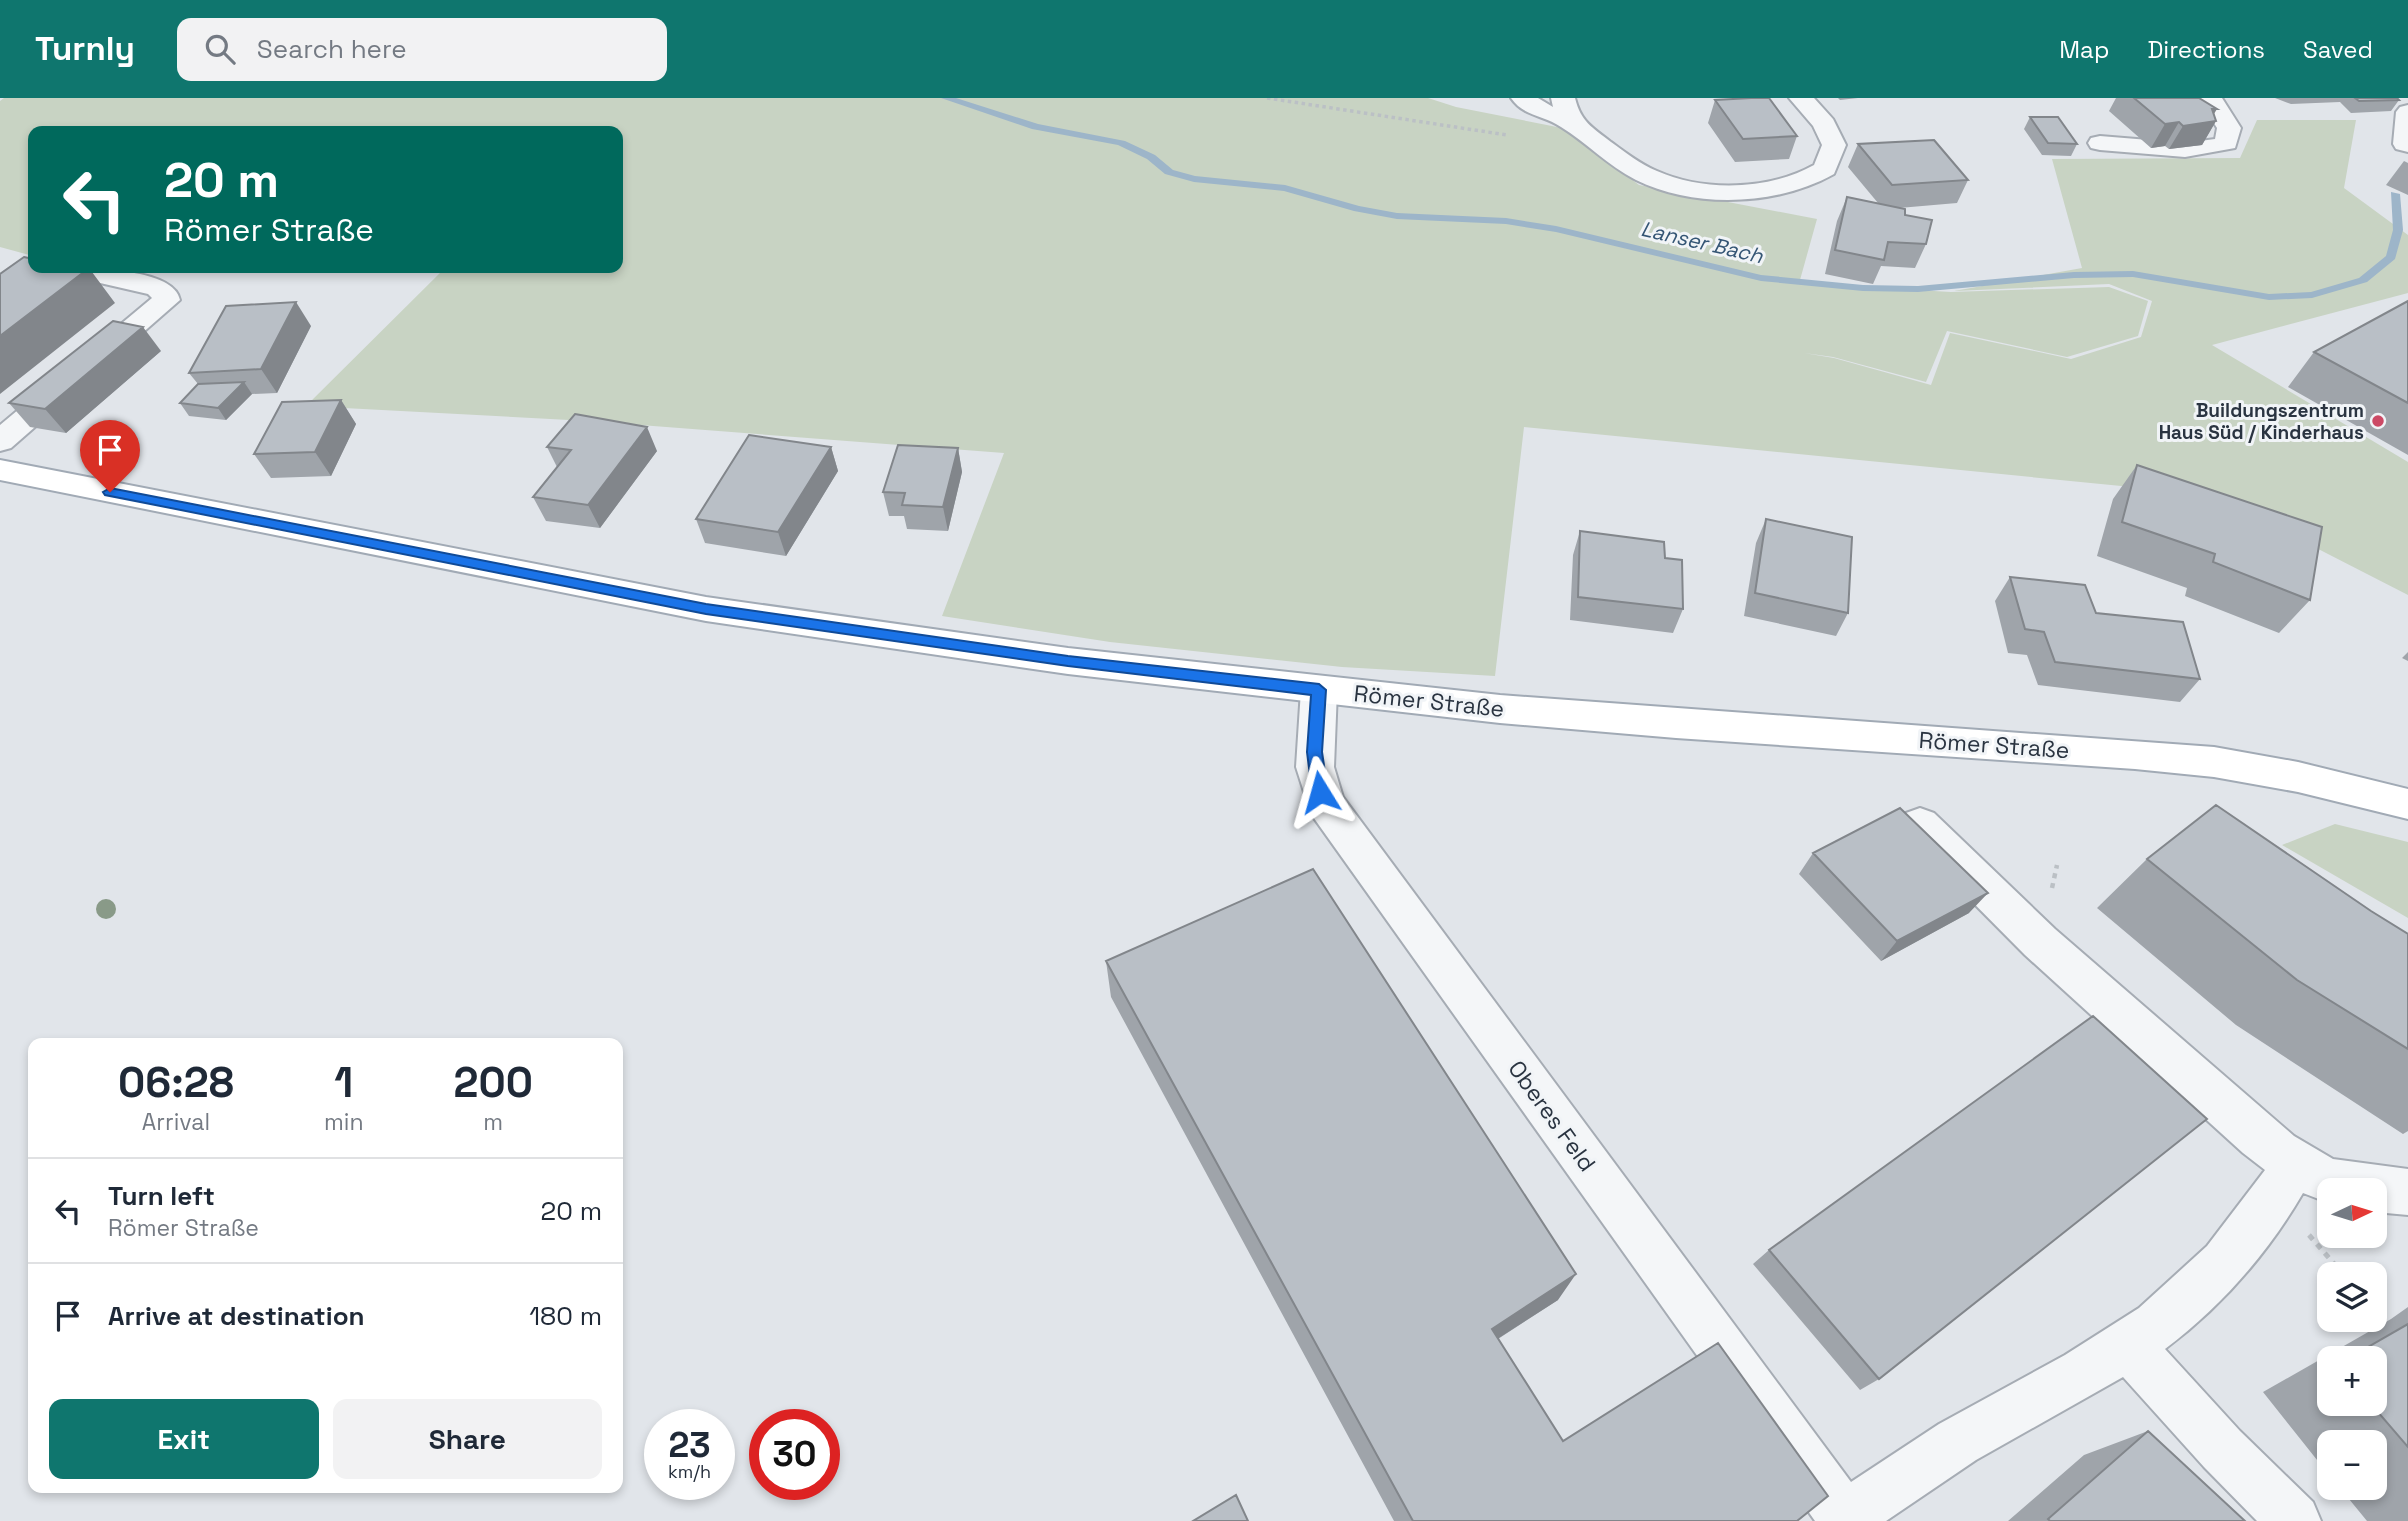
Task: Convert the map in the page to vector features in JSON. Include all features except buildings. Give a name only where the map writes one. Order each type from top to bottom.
[{"type":"main road","name":"Römer Straße","points":[[0,470],[706,609],[1068,661],[1319,690],[1662,722],[2135,754],[2214,762],[2298,777],[2408,804]]},
{"type":"street","points":[[1523,98],[1538,110],[1565,109],[1648,176],[1687,187],[1762,190],[1798,183],[1825,169],[1834,145],[1824,124],[1801,98]]},
{"type":"street","points":[[2100,143],[2185,150],[2222,145],[2229,128],[2210,98]]},
{"type":"street","points":[[2408,112],[2405,144],[2408,145]]},
{"type":"street","points":[[0,441],[166,300],[165,294],[158,288],[93,273]]},
{"type":"street","name":"Oberes Feld","points":[[1319,690],[1315,767],[1325,803],[1846,1519]]},
{"type":"street","points":[[1920,824],[2040,942],[2233,1118],[2312,1174],[2348,1185],[2408,1192]]},
{"type":"street","points":[[1846,1519],[1933,1457],[2128,1345],[2183,1302],[2241,1245],[2262,1218],[2295,1164]]},
{"type":"street","points":[[2128,1345],[2222,1449],[2294,1521]]},
{"type":"path","points":[[1267,98],[1519,137]]},
{"type":"green space","points":[[4,98],[1428,98],[1456,107],[1567,129],[1639,185],[1817,219],[1800,280],[1830,285],[1951,292],[2109,287],[2148,301],[2138,336],[2067,357],[1947,331],[1926,382],[1833,357],[1804,353],[1834,358],[1931,385],[1950,333],[2071,359],[2141,337],[2152,301],[2109,284],[1954,291],[2082,268],[2052,159],[2240,158],[2257,120],[2356,120],[2344,188],[2408,235],[2408,293],[2212,345],[2408,462],[2408,595],[2213,495],[1524,427],[1495,676],[1342,667],[1110,642],[942,616],[1004,453],[588,421],[306,406],[440,273],[623,273],[623,126],[28,126],[28,255],[0,247],[0,101]]},
{"type":"green space","points":[[2335,824],[2408,842],[2408,918],[2282,845]]},
{"type":"waterway","name":"Lanser Bach","points":[[946,98],[1036,127],[1121,143],[1151,157],[1169,172],[1194,179],[1285,188],[1358,209],[1397,216],[1506,221],[1556,229],[1761,278],[1863,288],[1918,289],[2074,275],[2133,274],[2269,297],[2312,295],[2363,280],[2391,257],[2398,230],[2395,194]]},
{"type":"place","name":"Buildungszentrum Haus Süd / Kinderhaus","points":[[2378,421]]},
{"type":"route","points":[[110,492],[706,609],[1068,661],[1319,690],[1315,767],[1320,792]]}]
